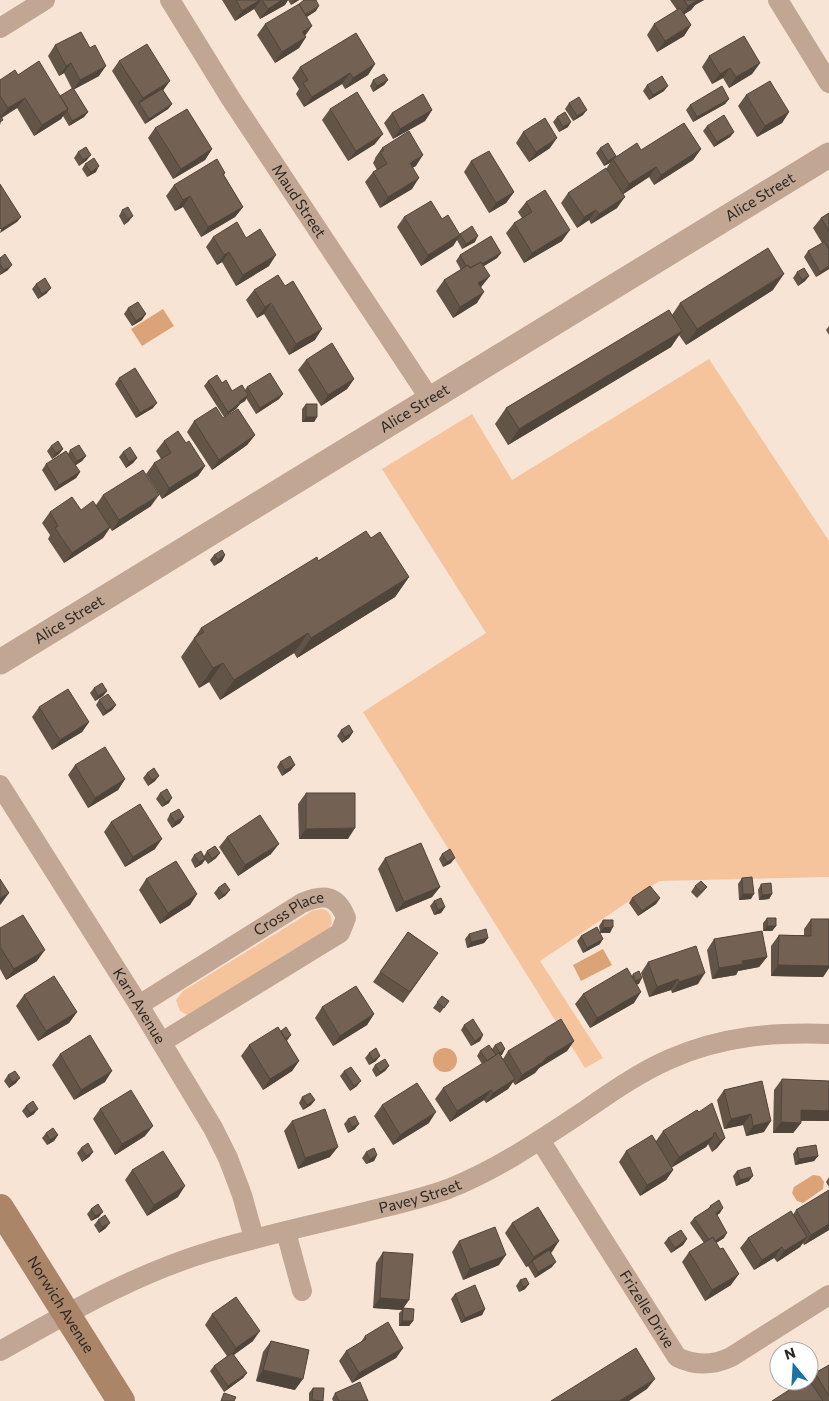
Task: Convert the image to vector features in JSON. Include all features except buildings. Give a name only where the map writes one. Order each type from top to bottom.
[{"type":"main road","name":"Norwich Avenue","points":[[0,1208],[121,1401]]},
{"type":"street","points":[[0,28],[45,0]]},
{"type":"street","name":"Maud Street","points":[[170,0],[236,106],[430,399]]},
{"type":"street","points":[[778,0],[829,83]]},
{"type":"street","name":"Alice Street","points":[[0,662],[829,156]]},
{"type":"street","name":"Karn Avenue","points":[[0,785],[202,1108],[228,1158],[242,1196],[254,1238]]},
{"type":"street","name":"Cross Place","points":[[139,1006],[302,903],[316,897],[327,897],[334,901],[343,912],[346,918],[340,933],[162,1042]]},
{"type":"street","name":"Pavey Street","points":[[0,1351],[66,1314],[139,1278],[204,1253],[254,1238],[286,1232],[426,1197],[448,1189],[505,1161],[540,1140],[637,1075],[682,1054],[738,1037],[782,1033],[829,1034]]},
{"type":"street","name":"Frizelle Drive","points":[[540,1140],[677,1357],[690,1363],[718,1363],[731,1357],[829,1295]]},
{"type":"street","points":[[286,1232],[302,1291]]},
{"type":"shaded area","points":[[163,309],[174,326],[142,346],[131,329]]},
{"type":"shaded area","points":[[709,359],[829,541],[829,877],[659,881],[540,961],[603,1058],[585,1068],[363,712],[486,633],[382,469],[472,414],[512,480]]},
{"type":"shaded area","points":[[326,910],[331,918],[327,932],[189,1016],[180,1011],[176,1000],[183,991],[312,911]]},
{"type":"shaded area","points":[[603,949],[612,965],[581,981],[573,965]]},
{"type":"shaded area","points":[[445,1048],[454,1051],[457,1060],[454,1069],[445,1072],[436,1069],[433,1060],[436,1051]]},
{"type":"shaded area","points":[[813,1175],[820,1176],[824,1182],[823,1189],[803,1203],[797,1201],[792,1193],[794,1187]]}]
